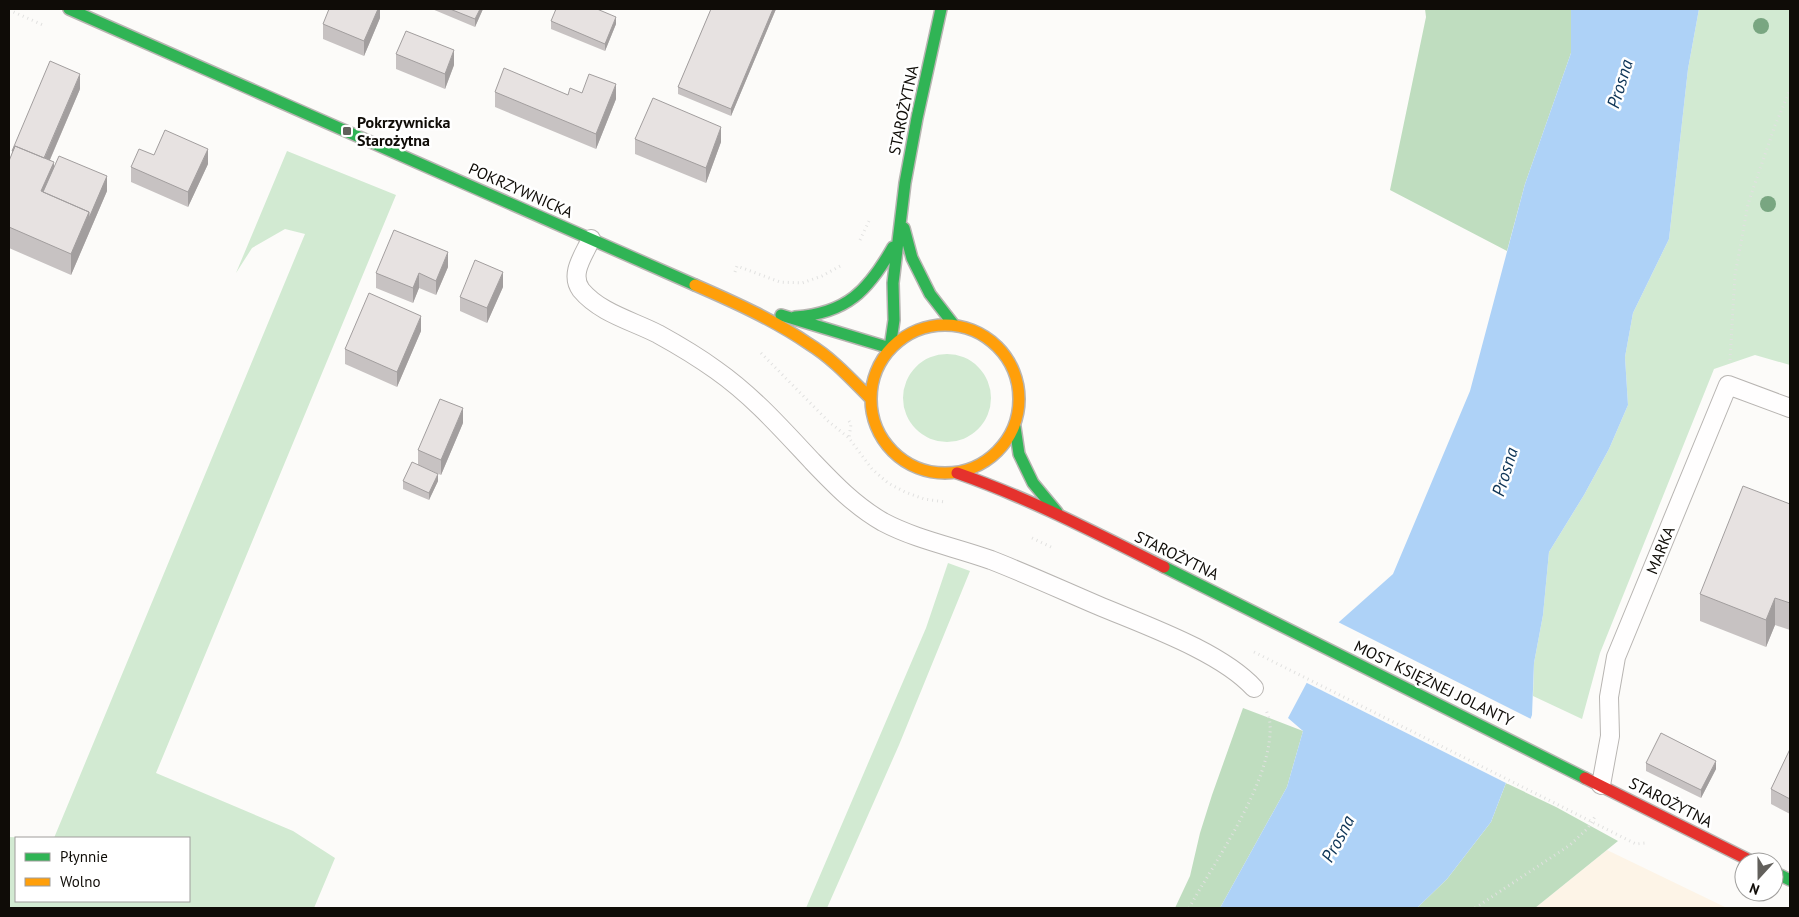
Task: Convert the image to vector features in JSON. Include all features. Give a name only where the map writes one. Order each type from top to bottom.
[{"type":"street","name":"POKRZYWNICKA","points":[[69,9],[740,305],[810,344],[842,369],[870,398]]},
{"type":"street","name":"STAROŻYTNA","points":[[890,348],[894,320],[893,283],[905,183],[942,9]]},
{"type":"street","name":"STAROŻYTNA","points":[[902,219],[912,258],[930,294],[954,325]]},
{"type":"street","points":[[789,317],[813,317],[846,304],[868,288],[882,268],[899,236]]},
{"type":"street","name":"POKRZYWNICKA","points":[[740,305],[789,317],[890,348]]},
{"type":"street","points":[[954,325],[976,332],[995,344],[1009,361],[1018,382],[1020,405],[1015,427],[1001,449],[988,460],[981,465],[957,474],[935,474],[914,468],[896,456],[882,440],[873,420],[870,398],[872,380],[879,363],[890,348],[909,334],[931,326],[954,325]]},
{"type":"street","name":"STAROŻYTNA","points":[[1015,427],[1019,454],[1033,483],[1059,515]]},
{"type":"street","name":"STAROŻYTNA","points":[[957,474],[992,485],[1059,515],[1280,625]]},
{"type":"street","name":"MOST KSIĘŻNEJ JOLANTY","points":[[1280,625],[1574,771]]},
{"type":"street","name":"STAROŻYTNA","points":[[1574,771],[1734,852]]},
{"type":"lane","points":[[591,239],[576,274],[577,284],[583,291],[604,309],[657,334],[697,356],[740,387],[772,417],[848,498],[864,511],[901,530],[992,560],[1179,640],[1214,658],[1246,679],[1254,688]]},
{"type":"lane","points":[[1728,385],[1790,408]]},
{"type":"lane","name":"MARKA","points":[[1601,785],[1610,736],[1609,697],[1616,657],[1728,385]]},
{"type":"path","points":[[1728,385],[1735,275],[1748,204],[1774,128],[1790,90]]},
{"type":"path","points":[[858,244],[871,217]]},
{"type":"path","points":[[723,298],[737,266],[780,282],[802,283],[840,268],[845,262]]},
{"type":"path","points":[[755,347],[828,421],[849,438],[872,469],[888,483],[924,499],[946,502]]},
{"type":"path","points":[[1025,535],[1052,548]]},
{"type":"path","points":[[1253,652],[1636,844],[1653,842]]},
{"type":"path","points":[[1188,908],[1229,840],[1263,768],[1269,741],[1270,723],[1265,706],[1254,688]]},
{"type":"path","points":[[1475,908],[1570,845],[1588,828],[1597,812]]},
{"type":"shaded area","points":[[1607,850],[1727,908],[1535,908]]},
{"type":"green space","points":[[1425,9],[1571,9],[1571,53],[1525,184],[1507,251],[1390,190],[1426,17]]},
{"type":"green space","points":[[1699,9],[1790,9],[1790,365],[1755,355],[1714,369],[1600,653],[1582,719],[1533,696],[1534,663],[1543,615],[1549,552],[1584,495],[1609,449],[1628,405],[1625,357],[1633,313],[1669,239],[1688,69]]},
{"type":"green space","points":[[287,151],[396,195],[156,773],[293,831],[335,858],[314,908],[9,908],[9,837],[15,837],[15,902],[190,902],[190,837],[54,837],[305,234],[285,229],[252,248],[236,273]]},
{"type":"green space","points":[[947,354],[964,357],[972,361],[984,373],[988,381],[991,398],[988,415],[984,423],[972,435],[964,439],[947,442],[930,439],[922,435],[910,423],[906,415],[903,398],[906,381],[910,373],[922,361],[930,357]]},
{"type":"green space","points":[[948,563],[970,571],[899,745],[827,908],[806,908],[926,628]]},
{"type":"green space","points":[[1243,708],[1303,731],[1287,787],[1220,908],[1175,908],[1190,876],[1200,833]]},
{"type":"green space","points":[[1506,783],[1556,807],[1618,841],[1535,908],[1417,908],[1447,879],[1491,822]]},
{"type":"water","name":"Prosna","points":[[1571,9],[1699,9],[1688,69],[1669,239],[1633,313],[1625,357],[1628,405],[1609,449],[1584,495],[1549,552],[1543,615],[1534,663],[1532,715],[1491,822],[1447,879],[1417,908],[1220,908],[1287,787],[1303,731],[1288,718],[1339,622],[1393,574],[1470,391],[1525,184],[1571,53]]},
{"type":"pier","points":[[1336,621],[1533,720],[1508,784],[1305,682]]},
{"type":"building","points":[[329,9],[378,9],[364,41],[323,24]]},
{"type":"building","points":[[450,9],[480,9],[475,19]]},
{"type":"building","points":[[556,9],[597,9],[616,17],[605,44],[551,21]]},
{"type":"building","points":[[711,9],[773,9],[731,109],[678,87]]},
{"type":"building","points":[[406,31],[454,50],[445,74],[396,54]]},
{"type":"building","points":[[50,61],[80,74],[44,158],[15,146],[12,151]]},
{"type":"building","points":[[504,68],[568,95],[570,88],[582,93],[589,74],[616,84],[596,134],[495,92]]},
{"type":"building","points":[[653,98],[721,127],[706,168],[635,139]]},
{"type":"building","points":[[165,130],[208,149],[188,192],[131,167],[139,149],[154,155]]},
{"type":"building","points":[[15,146],[54,162],[41,191],[89,212],[71,254],[9,227],[9,161]]},
{"type":"building","points":[[59,156],[107,176],[89,218],[89,212],[43,192]]},
{"type":"building","points":[[394,230],[448,252],[436,281],[419,273],[413,288],[376,273]]},
{"type":"building","points":[[475,260],[503,272],[487,308],[460,297]]},
{"type":"building","points":[[369,293],[421,316],[397,372],[345,349]]},
{"type":"building","points":[[440,399],[463,408],[441,460],[418,450]]},
{"type":"building","points":[[412,462],[438,474],[429,493],[403,481]]},
{"type":"building","points":[[1743,486],[1790,504],[1790,603],[1775,598],[1766,620],[1700,594]]},
{"type":"building","points":[[1661,733],[1716,761],[1701,790],[1646,763]]},
{"type":"building","points":[[1790,749],[1790,799],[1771,789]]},
{"type":"traffic: fast","points":[[69,9],[695,285]]},
{"type":"traffic: fast","points":[[890,348],[894,320],[893,283],[905,183],[941,9]]},
{"type":"traffic: fast","points":[[904,228],[912,258],[930,294],[954,325]]},
{"type":"traffic: fast","points":[[795,317],[829,311],[854,297],[874,276],[893,247]]},
{"type":"traffic: fast","points":[[781,315],[890,348]]},
{"type":"traffic: fast","points":[[1015,427],[1019,454],[1033,483],[1057,512]]},
{"type":"traffic: fast","points":[[1164,567],[1585,778]]},
{"type":"traffic: fast","points":[[1784,877],[1790,880]]},
{"type":"traffic: slow","points":[[695,285],[754,312],[796,335],[833,362],[870,398]]},
{"type":"traffic: slow","points":[[945,325],[960,326],[973,330],[998,346],[1014,371],[1018,384],[1019,399],[1018,414],[1014,427],[998,452],[973,468],[960,472],[945,473],[930,472],[917,468],[892,452],[876,427],[872,414],[871,399],[872,384],[876,371],[892,346],[917,330],[930,326],[945,325]]},
{"type":"traffic: jam","points":[[957,473],[1010,493],[1164,567]]},
{"type":"traffic: jam","points":[[1585,778],[1734,852]]},
{"type":"place","name":"Pokrzywnicka Starożytna","points":[[347,131]]}]
